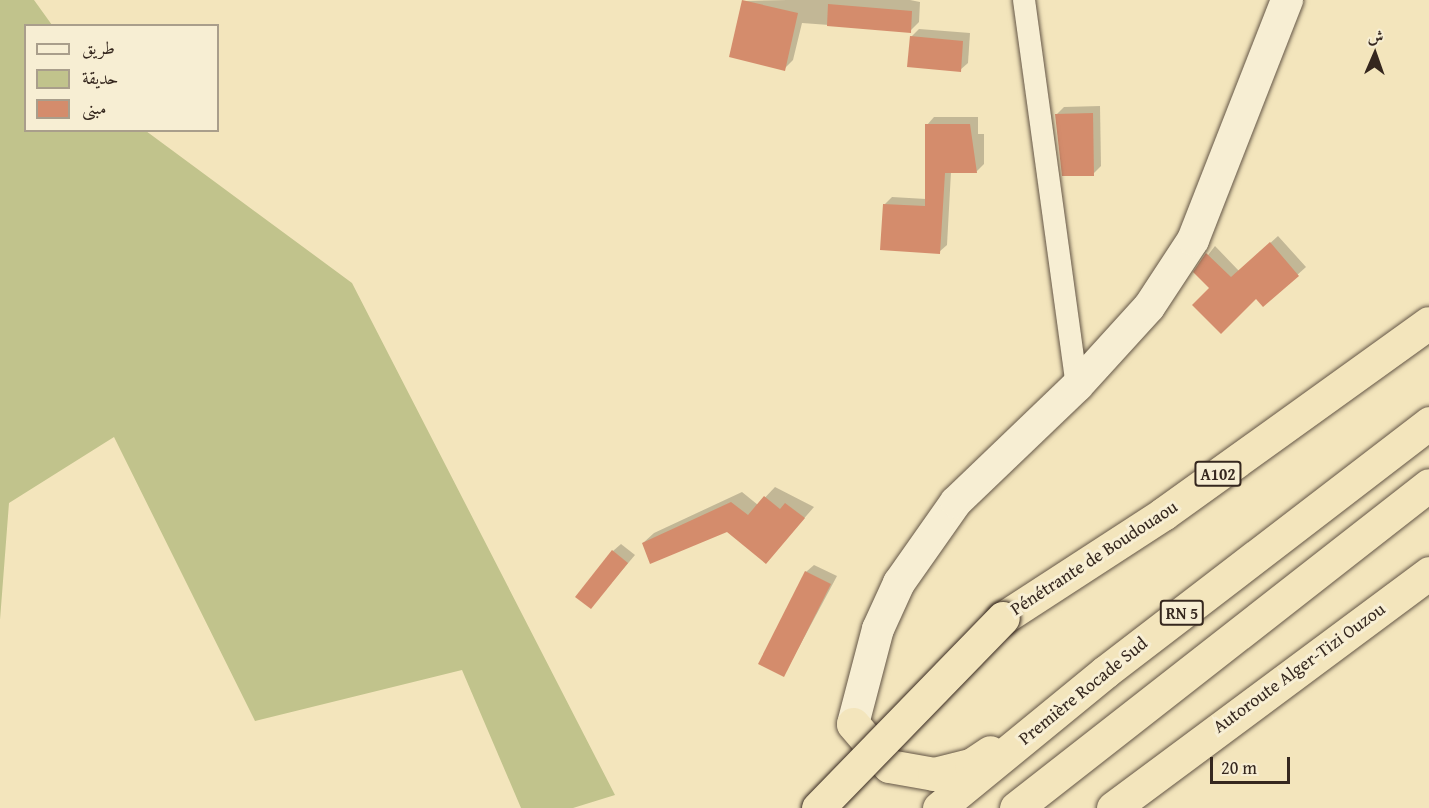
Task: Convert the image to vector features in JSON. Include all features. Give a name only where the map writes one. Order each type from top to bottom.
[{"type":"highway","name":"Pénétrante de Boudouaou","points":[[818,808],[1003,618],[1163,514],[1429,323]]},
{"type":"highway","name":"Première Rocade Sud","points":[[939,808],[1105,672],[1429,423]]},
{"type":"highway","points":[[1016,808],[1429,485]]},
{"type":"highway","name":"Autoroute Alger-Tizi Ouzou","points":[[1113,808],[1148,777],[1429,573]]},
{"type":"highway","points":[[853,724],[889,766],[934,774],[971,765],[1105,672]]},
{"type":"highway","points":[[844,808],[853,724]]},
{"type":"main road","points":[[853,724],[878,629],[899,583],[956,502],[1077,386],[1149,307],[1193,240],[1287,0]]},
{"type":"street","points":[[1024,0],[1077,386]]},
{"type":"green space","points":[[0,0],[34,0],[51,24],[24,24],[24,132],[147,132],[352,283],[615,795],[573,808],[521,808],[462,670],[255,721],[114,437],[9,503],[0,620]]},
{"type":"building","points":[[742,0],[798,13],[785,71],[729,57]]},
{"type":"building","points":[[828,4],[912,11],[911,33],[827,26]]},
{"type":"building","points":[[910,36],[963,41],[961,72],[907,67]]},
{"type":"building","points":[[1093,113],[1094,176],[1062,176],[1055,114]]},
{"type":"building","points":[[925,124],[970,124],[977,173],[945,173],[940,254],[880,250],[883,204],[925,206]]},
{"type":"building","points":[[1270,242],[1299,276],[1263,307],[1256,299],[1221,334],[1192,305],[1209,288],[1193,272],[1206,253],[1231,277]]},
{"type":"building","points":[[764,496],[780,509],[785,503],[805,518],[766,564],[727,532],[650,564],[642,543],[731,502],[748,515]]},
{"type":"building","points":[[612,550],[628,563],[591,609],[575,597]]},
{"type":"building","points":[[805,571],[831,584],[784,677],[758,664]]}]
